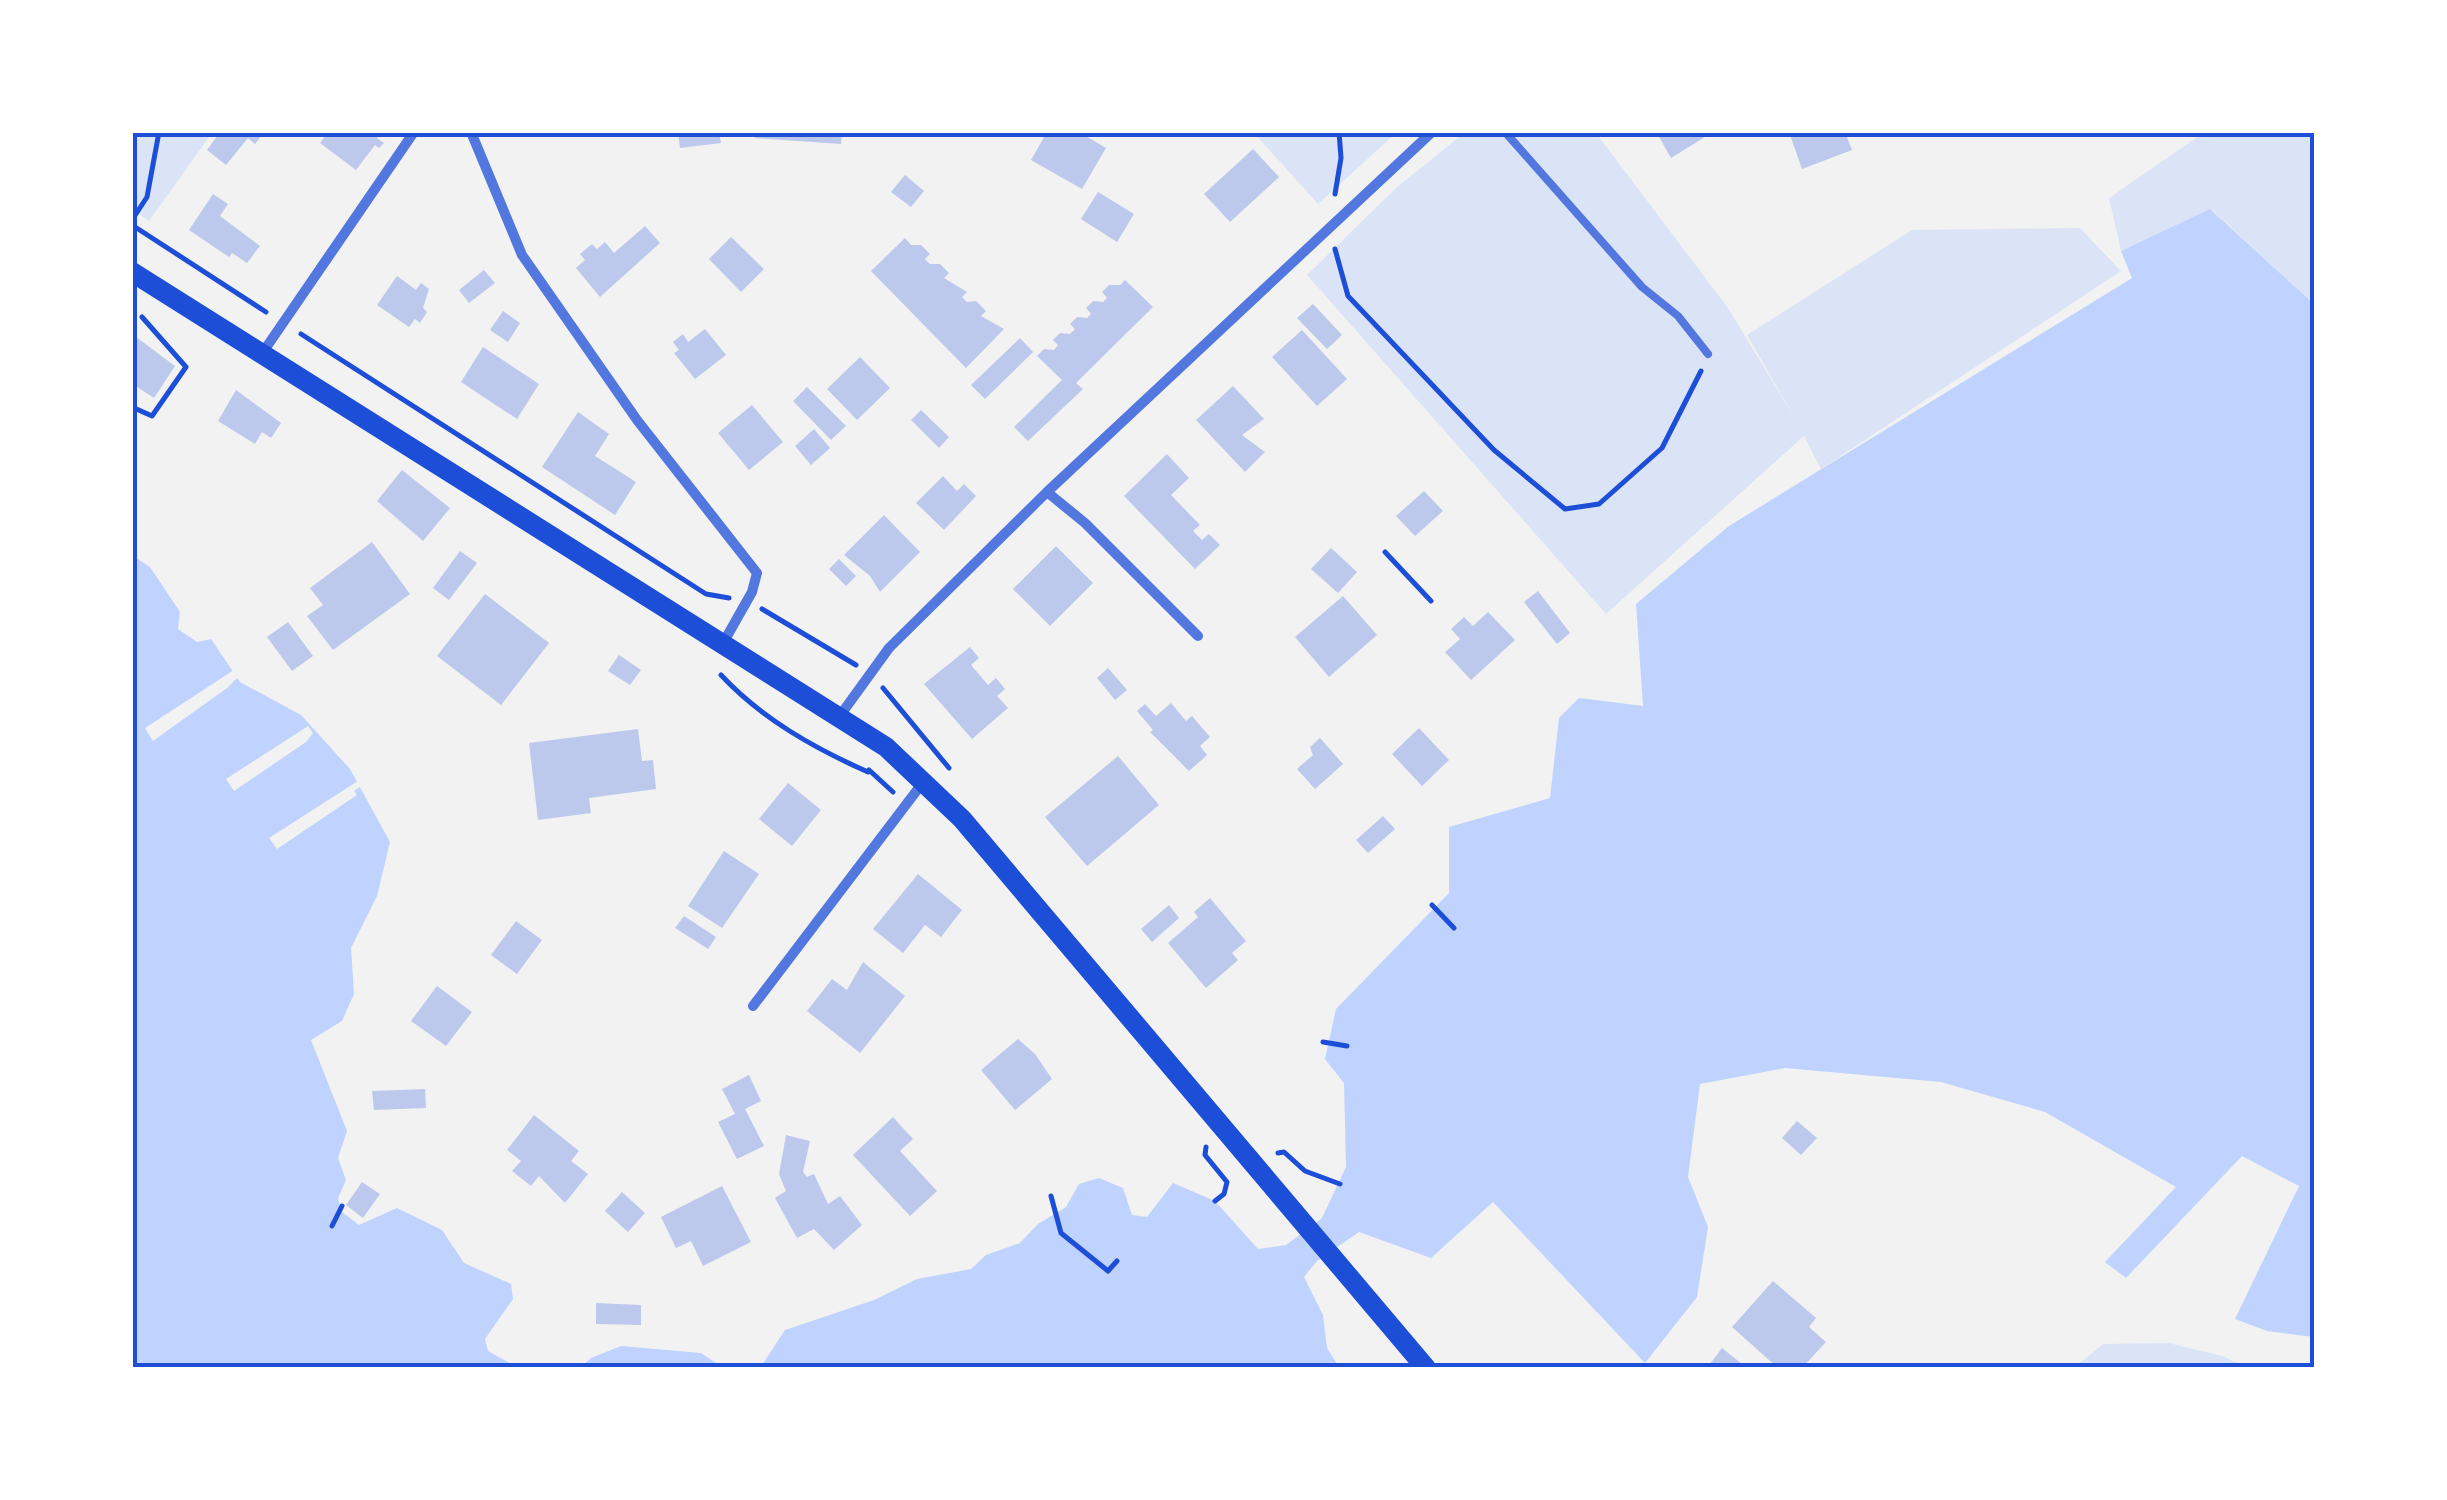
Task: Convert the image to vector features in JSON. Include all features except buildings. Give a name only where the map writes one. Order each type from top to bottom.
[{"type":"main road","points":[[132,272],[838,717],[886,748],[924,780],[1426,1368]]},
{"type":"street","points":[[261,356],[414,132]]},
{"type":"street","points":[[472,132],[522,255],[638,420],[757,573],[752,592],[722,645]]},
{"type":"street","points":[[838,717],[889,648],[1046,492],[1432,132]]},
{"type":"street","points":[[1046,492],[1085,522],[1198,636]]},
{"type":"street","points":[[754,1006],[924,780]]},
{"type":"lane","points":[[1505,132],[1642,286],[1678,316],[1708,354]]},
{"type":"path","points":[[132,220],[147,196],[159,132]]},
{"type":"path","points":[[1338,132],[1340,158],[1330,228],[1348,296],[1494,450],[1565,508],[1599,504],[1662,448],[1708,354]]},
{"type":"path","points":[[132,407],[152,416],[186,367],[142,317]]},
{"type":"path","points":[[1385,552],[1432,601]]},
{"type":"path","points":[[710,665],[764,714],[826,753],[868,772]]},
{"type":"path","points":[[1432,905],[1454,928]]},
{"type":"path","points":[[1323,1042],[1347,1046]]},
{"type":"path","points":[[1215,1201],[1224,1194],[1227,1182],[1205,1156],[1205,1147],[1228,1136]]},
{"type":"path","points":[[1274,1154],[1284,1152],[1305,1172],[1340,1184]]},
{"type":"path","points":[[1051,1196],[1061,1232],[1108,1271],[1117,1261]]},
{"type":"path","points":[[332,1226],[342,1206]]},
{"type":"shaded area","points":[[132,133],[212,133],[149,221],[133,210]]},
{"type":"shaded area","points":[[1254,133],[1396,133],[1318,204]]},
{"type":"shaded area","points":[[1464,133],[1596,133],[1728,308],[1796,420],[1747,335],[1912,230],[2080,228],[2121,271],[1821,469],[1804,436],[1606,614],[1307,275],[1396,188]]},
{"type":"shaded area","points":[[2203,133],[2314,133],[2314,304],[2211,209],[2121,251],[2109,198]]},
{"type":"shaded area","points":[[2169,1343],[2222,1356],[2247,1367],[2075,1367],[2103,1344]]},
{"type":"water","points":[[2210,209],[2314,304],[2314,1337],[2267,1331],[2235,1319],[2299,1186],[2242,1156],[2126,1278],[2105,1262],[2176,1187],[2045,1112],[1941,1082],[1785,1068],[1700,1084],[1688,1177],[1708,1227],[1697,1297],[1645,1363],[1493,1202],[1431,1258],[1359,1232],[1317,1261],[1304,1277],[1323,1315],[1327,1348],[1339,1367],[760,1368],[785,1330],[874,1300],[917,1279],[971,1269],[986,1255],[1020,1243],[1038,1224],[1066,1207],[1079,1184],[1099,1178],[1123,1188],[1132,1215],[1147,1217],[1173,1183],[1215,1201],[1258,1249],[1286,1245],[1322,1218],[1346,1167],[1344,1083],[1325,1059],[1336,1009],[1449,893],[1449,827],[1550,798],[1559,718],[1579,698],[1643,706],[1636,604],[1729,526],[2132,278],[2121,251]]},
{"type":"water","points":[[132,555],[150,567],[180,612],[178,629],[197,642],[211,639],[240,682],[301,715],[350,769],[390,842],[377,896],[351,948],[354,994],[342,1021],[311,1040],[347,1131],[338,1158],[346,1180],[338,1198],[341,1211],[359,1225],[397,1208],[442,1230],[464,1263],[511,1284],[513,1299],[485,1339],[488,1351],[517,1367],[133,1367]]},
{"type":"water","points":[[621,1346],[701,1353],[722,1367],[581,1367],[591,1358]]},
{"type":"pier","points":[[237,668],[241,674],[227,688],[153,741],[145,728]]},
{"type":"pier","points":[[308,726],[313,733],[306,742],[234,791],[226,779]]},
{"type":"pier","points":[[361,779],[364,784],[354,791],[357,795],[277,849],[269,838]]}]
